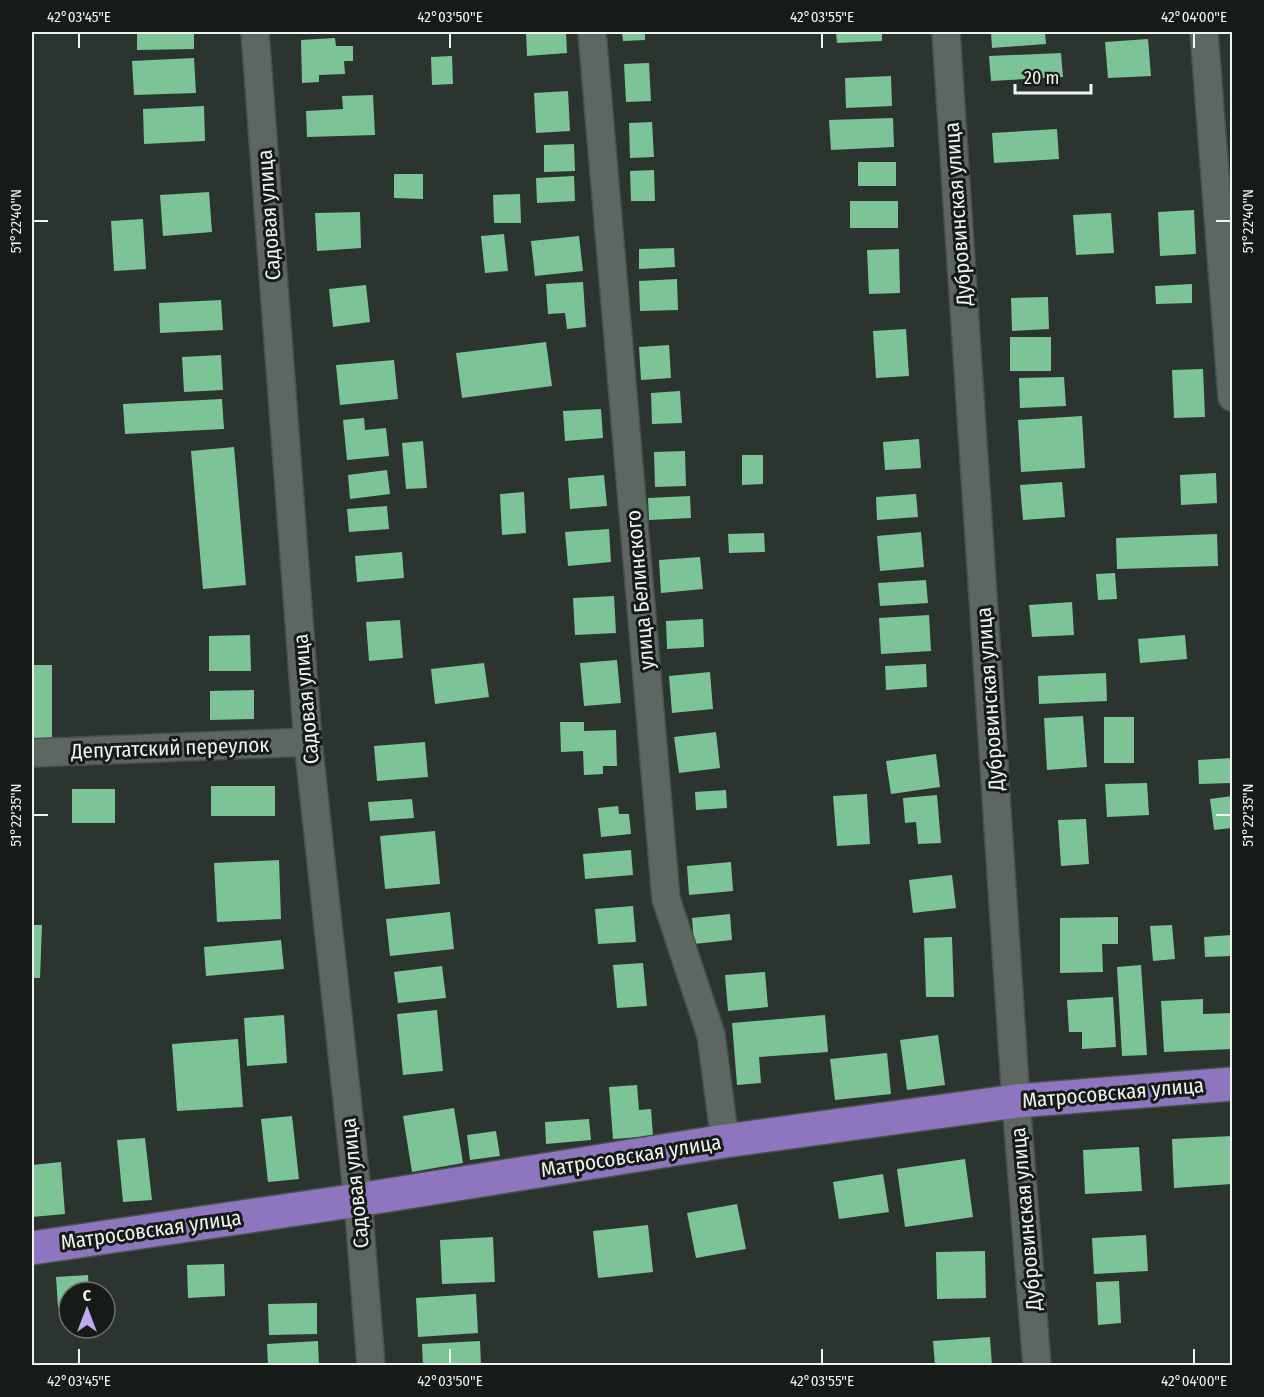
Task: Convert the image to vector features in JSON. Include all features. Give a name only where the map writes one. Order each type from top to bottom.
[{"type":"highway","name":"Матросовская улица","points":[[32,1248],[358,1200],[725,1141],[1016,1101],[1233,1084]]},
{"type":"street","name":"Садовая улица","points":[[255,32],[308,742],[358,1200],[371,1365]]},
{"type":"street","name":"улица Белинского","points":[[592,32],[666,899],[711,1035],[725,1141]]},
{"type":"street","name":"Дубровинская улица","points":[[946,32],[1016,1101],[1037,1365]]},
{"type":"street","points":[[1204,32],[1233,397]]},
{"type":"street","name":"Депутатский переулок","points":[[32,753],[308,742]]},
{"type":"building","points":[[137,32],[194,32],[194,49],[137,50]]},
{"type":"building","points":[[526,32],[566,32],[567,53],[527,56]]},
{"type":"building","points":[[622,32],[645,32],[645,40],[623,41]]},
{"type":"building","points":[[836,32],[882,32],[882,41],[837,43]]},
{"type":"building","points":[[991,32],[1045,32],[1046,44],[992,48]]},
{"type":"building","points":[[335,38],[336,46],[353,46],[353,61],[344,61],[345,74],[319,75],[319,82],[302,83],[301,40]]},
{"type":"building","points":[[1148,39],[1151,76],[1108,78],[1105,42]]},
{"type":"building","points":[[1061,53],[1063,77],[991,81],[989,56]]},
{"type":"building","points":[[452,56],[453,84],[432,85],[431,57]]},
{"type":"building","points":[[194,58],[196,93],[134,95],[132,61]]},
{"type":"building","points":[[649,63],[651,101],[626,102],[624,64]]},
{"type":"building","points":[[891,76],[892,106],[846,108],[845,78]]},
{"type":"building","points":[[568,91],[570,131],[536,133],[534,93]]},
{"type":"building","points":[[373,95],[375,135],[307,137],[306,111],[343,109],[342,96]]},
{"type":"building","points":[[204,106],[205,141],[144,144],[143,109]]},
{"type":"building","points":[[893,118],[894,147],[831,150],[829,120]]},
{"type":"building","points":[[652,122],[654,157],[630,158],[629,123]]},
{"type":"building","points":[[1057,129],[1059,159],[994,163],[992,133]]},
{"type":"building","points":[[574,144],[575,171],[544,172],[544,145]]},
{"type":"building","points":[[858,162],[896,162],[896,186],[858,186]]},
{"type":"building","points":[[654,170],[655,201],[631,201],[630,171]]},
{"type":"building","points":[[394,174],[423,174],[423,199],[394,198]]},
{"type":"building","points":[[574,176],[575,201],[537,203],[536,178]]},
{"type":"building","points":[[209,192],[212,232],[163,236],[160,195]]},
{"type":"building","points":[[520,194],[521,223],[494,223],[493,195]]},
{"type":"building","points":[[850,201],[898,201],[898,228],[850,228]]},
{"type":"building","points":[[1194,210],[1196,254],[1160,256],[1158,212]]},
{"type":"building","points":[[360,212],[361,248],[317,251],[315,213]]},
{"type":"building","points":[[1111,213],[1114,253],[1076,255],[1073,215]]},
{"type":"building","points":[[143,219],[146,269],[114,271],[111,221]]},
{"type":"building","points":[[504,234],[508,271],[485,273],[481,236]]},
{"type":"building","points":[[579,236],[583,271],[535,276],[531,241]]},
{"type":"building","points":[[674,248],[675,267],[639,269],[639,249]]},
{"type":"building","points":[[899,249],[900,293],[869,294],[867,250]]},
{"type":"building","points":[[677,279],[678,310],[640,311],[639,281]]},
{"type":"building","points":[[583,282],[586,327],[567,329],[565,313],[548,314],[546,284]]},
{"type":"building","points":[[1192,284],[1192,303],[1156,304],[1155,286]]},
{"type":"building","points":[[366,285],[370,322],[333,327],[329,289]]},
{"type":"building","points":[[1048,297],[1049,329],[1012,331],[1011,298]]},
{"type":"building","points":[[221,300],[223,330],[160,333],[159,303]]},
{"type":"building","points":[[906,329],[909,376],[876,378],[873,331]]},
{"type":"building","points":[[1010,337],[1051,337],[1051,371],[1010,371]]},
{"type":"building","points":[[546,342],[552,386],[462,398],[456,353]]},
{"type":"building","points":[[669,345],[671,378],[641,380],[639,347]]},
{"type":"building","points":[[221,355],[223,390],[184,392],[182,357]]},
{"type":"building","points":[[394,360],[398,399],[340,405],[336,365]]},
{"type":"building","points":[[1203,369],[1205,417],[1174,418],[1172,370]]},
{"type":"building","points":[[1064,377],[1066,406],[1020,408],[1019,378]]},
{"type":"building","points":[[680,391],[682,423],[652,424],[651,393]]},
{"type":"building","points":[[222,399],[224,429],[125,434],[123,404]]},
{"type":"building","points":[[601,409],[603,438],[565,441],[563,411]]},
{"type":"building","points":[[1082,416],[1085,468],[1021,472],[1018,420]]},
{"type":"building","points":[[364,418],[365,430],[386,428],[389,456],[347,460],[343,420]]},
{"type":"building","points":[[919,439],[921,468],[885,470],[883,442]]},
{"type":"building","points":[[423,441],[427,488],[406,489],[402,443]]},
{"type":"building","points":[[234,447],[246,585],[203,589],[191,451]]},
{"type":"building","points":[[685,451],[686,486],[655,487],[654,452]]},
{"type":"building","points":[[742,455],[763,455],[763,484],[742,485]]},
{"type":"building","points":[[387,470],[390,494],[350,499],[348,475]]},
{"type":"building","points":[[1216,473],[1217,503],[1181,505],[1180,475]]},
{"type":"building","points":[[604,475],[607,506],[570,509],[568,478]]},
{"type":"building","points":[[1062,482],[1065,517],[1023,520],[1020,485]]},
{"type":"building","points":[[524,492],[526,533],[502,535],[500,494]]},
{"type":"building","points":[[916,494],[918,517],[877,520],[876,497]]},
{"type":"building","points":[[690,496],[691,518],[649,520],[648,498]]},
{"type":"building","points":[[387,506],[389,529],[349,532],[347,509]]},
{"type":"building","points":[[609,529],[611,562],[568,566],[565,532]]},
{"type":"building","points":[[921,532],[924,567],[880,571],[877,536]]},
{"type":"building","points":[[764,533],[765,552],[729,553],[728,534]]},
{"type":"building","points":[[1217,534],[1218,566],[1117,569],[1116,538]]},
{"type":"building","points":[[402,552],[404,578],[357,582],[355,556]]},
{"type":"building","points":[[700,557],[703,589],[661,593],[659,560]]},
{"type":"building","points":[[1115,573],[1117,599],[1098,600],[1096,574]]},
{"type":"building","points":[[926,580],[928,603],[880,606],[878,583]]},
{"type":"building","points":[[614,596],[616,633],[575,635],[573,598]]},
{"type":"building","points":[[1072,602],[1074,635],[1032,637],[1029,605]]},
{"type":"building","points":[[929,615],[931,651],[881,654],[879,618]]},
{"type":"building","points":[[703,619],[704,647],[667,649],[666,621]]},
{"type":"building","points":[[400,620],[403,658],[369,661],[366,622]]},
{"type":"building","points":[[250,635],[251,671],[209,671],[209,636]]},
{"type":"building","points":[[1185,635],[1187,659],[1140,663],[1138,639]]},
{"type":"building","points":[[617,660],[621,703],[584,706],[580,663]]},
{"type":"building","points":[[484,663],[489,697],[435,704],[431,669]]},
{"type":"building","points":[[926,664],[927,687],[886,690],[885,666]]},
{"type":"building","points":[[32,665],[52,665],[52,740],[32,740]]},
{"type":"building","points":[[710,672],[713,709],[672,713],[669,676]]},
{"type":"building","points":[[1106,673],[1107,701],[1039,704],[1038,676]]},
{"type":"building","points":[[254,690],[254,719],[210,720],[210,691]]},
{"type":"building","points":[[1083,716],[1087,767],[1047,770],[1044,718]]},
{"type":"building","points":[[1104,717],[1134,717],[1134,763],[1104,763]]},
{"type":"building","points":[[560,722],[584,722],[584,731],[616,730],[617,766],[603,766],[603,774],[584,775],[583,751],[561,752]]},
{"type":"building","points":[[716,732],[720,768],[679,773],[674,737]]},
{"type":"building","points":[[425,742],[428,777],[377,781],[374,746]]},
{"type":"building","points":[[936,754],[940,787],[891,794],[886,761]]},
{"type":"building","points":[[1232,758],[1232,783],[1199,784],[1198,760]]},
{"type":"building","points":[[1147,783],[1149,815],[1107,817],[1105,784]]},
{"type":"building","points":[[211,786],[275,786],[275,816],[211,816]]},
{"type":"building","points":[[72,789],[115,789],[115,823],[72,823]]},
{"type":"building","points":[[726,790],[727,808],[696,810],[695,792]]},
{"type":"building","points":[[867,794],[870,844],[837,846],[833,796]]},
{"type":"building","points":[[937,795],[941,843],[918,844],[916,822],[905,823],[903,798]]},
{"type":"building","points":[[1232,796],[1232,828],[1214,830],[1210,799]]},
{"type":"building","points":[[412,799],[414,818],[370,821],[368,802]]},
{"type":"building","points":[[618,806],[619,814],[629,814],[631,834],[601,837],[598,808]]},
{"type":"building","points":[[1086,819],[1089,864],[1061,866],[1058,820]]},
{"type":"building","points":[[435,831],[440,884],[385,889],[380,836]]},
{"type":"building","points":[[631,850],[633,875],[585,879],[583,854]]},
{"type":"building","points":[[279,860],[281,919],[217,922],[214,863]]},
{"type":"building","points":[[731,862],[733,891],[689,895],[687,866]]},
{"type":"building","points":[[952,875],[956,908],[913,913],[909,880]]},
{"type":"building","points":[[633,906],[636,942],[598,944],[595,909]]},
{"type":"building","points":[[450,912],[454,949],[390,956],[386,919]]},
{"type":"building","points":[[730,914],[732,940],[694,944],[692,918]]},
{"type":"building","points":[[1118,917],[1118,944],[1102,944],[1103,972],[1060,973],[1060,918]]},
{"type":"building","points":[[32,925],[42,925],[40,978],[32,978]]},
{"type":"building","points":[[1172,925],[1175,959],[1153,961],[1150,926]]},
{"type":"building","points":[[1232,935],[1232,956],[1205,957],[1204,937]]},
{"type":"building","points":[[952,937],[954,997],[926,997],[924,938]]},
{"type":"building","points":[[281,940],[284,969],[206,976],[204,947]]},
{"type":"building","points":[[643,963],[647,1006],[617,1008],[613,965]]},
{"type":"building","points":[[1141,965],[1147,1055],[1122,1056],[1117,967]]},
{"type":"building","points":[[442,966],[446,998],[398,1003],[394,972]]},
{"type":"building","points":[[765,972],[768,1007],[728,1011],[725,975]]},
{"type":"building","points":[[1113,997],[1116,1047],[1082,1049],[1082,1032],[1069,1032],[1067,1000]]},
{"type":"building","points":[[1203,999],[1203,1014],[1232,1013],[1232,1049],[1164,1052],[1161,1001]]},
{"type":"building","points":[[437,1010],[443,1071],[403,1075],[397,1014]]},
{"type":"building","points":[[284,1015],[287,1063],[247,1066],[244,1018]]},
{"type":"building","points":[[825,1015],[828,1052],[759,1057],[761,1083],[737,1085],[732,1023]]},
{"type":"building","points":[[938,1035],[945,1085],[907,1090],[900,1040]]},
{"type":"building","points":[[238,1039],[243,1107],[177,1111],[172,1044]]},
{"type":"building","points":[[887,1053],[891,1094],[835,1100],[830,1059]]},
{"type":"building","points":[[637,1085],[639,1110],[651,1109],[653,1136],[613,1139],[609,1087]]},
{"type":"building","points":[[454,1108],[463,1163],[412,1172],[403,1116]]},
{"type":"building","points":[[292,1116],[299,1179],[268,1182],[261,1119]]},
{"type":"building","points":[[589,1119],[591,1140],[546,1144],[545,1122]]},
{"type":"building","points":[[496,1131],[500,1156],[470,1160],[467,1135]]},
{"type":"building","points":[[1232,1136],[1232,1184],[1174,1188],[1172,1139]]},
{"type":"building","points":[[145,1138],[152,1200],[123,1202],[117,1140]]},
{"type":"building","points":[[1139,1147],[1142,1191],[1085,1194],[1083,1150]]},
{"type":"building","points":[[965,1159],[973,1217],[905,1227],[897,1169]]},
{"type":"building","points":[[61,1162],[65,1214],[32,1217],[32,1165]]},
{"type":"building","points":[[883,1174],[889,1212],[839,1219],[833,1182]]},
{"type":"building","points":[[737,1204],[746,1249],[696,1258],[687,1213]]},
{"type":"building","points":[[648,1225],[653,1272],[598,1278],[593,1231]]},
{"type":"building","points":[[1146,1235],[1148,1271],[1094,1274],[1092,1238]]},
{"type":"building","points":[[493,1237],[495,1282],[442,1284],[440,1240]]},
{"type":"building","points":[[985,1251],[986,1298],[937,1299],[936,1252]]},
{"type":"building","points":[[224,1264],[225,1296],[188,1298],[187,1265]]},
{"type":"building","points":[[88,1275],[88,1280],[57,1280],[57,1292],[56,1277]]},
{"type":"building","points":[[1119,1281],[1121,1323],[1098,1325],[1096,1282]]},
{"type":"building","points":[[476,1294],[478,1333],[418,1337],[416,1298]]},
{"type":"building","points":[[317,1303],[317,1334],[269,1335],[268,1304]]},
{"type":"building","points":[[990,1337],[992,1366],[935,1366],[933,1341]]},
{"type":"building","points":[[318,1341],[319,1366],[268,1366],[267,1344]]},
{"type":"building","points":[[480,1341],[481,1366],[423,1366],[422,1344]]}]
